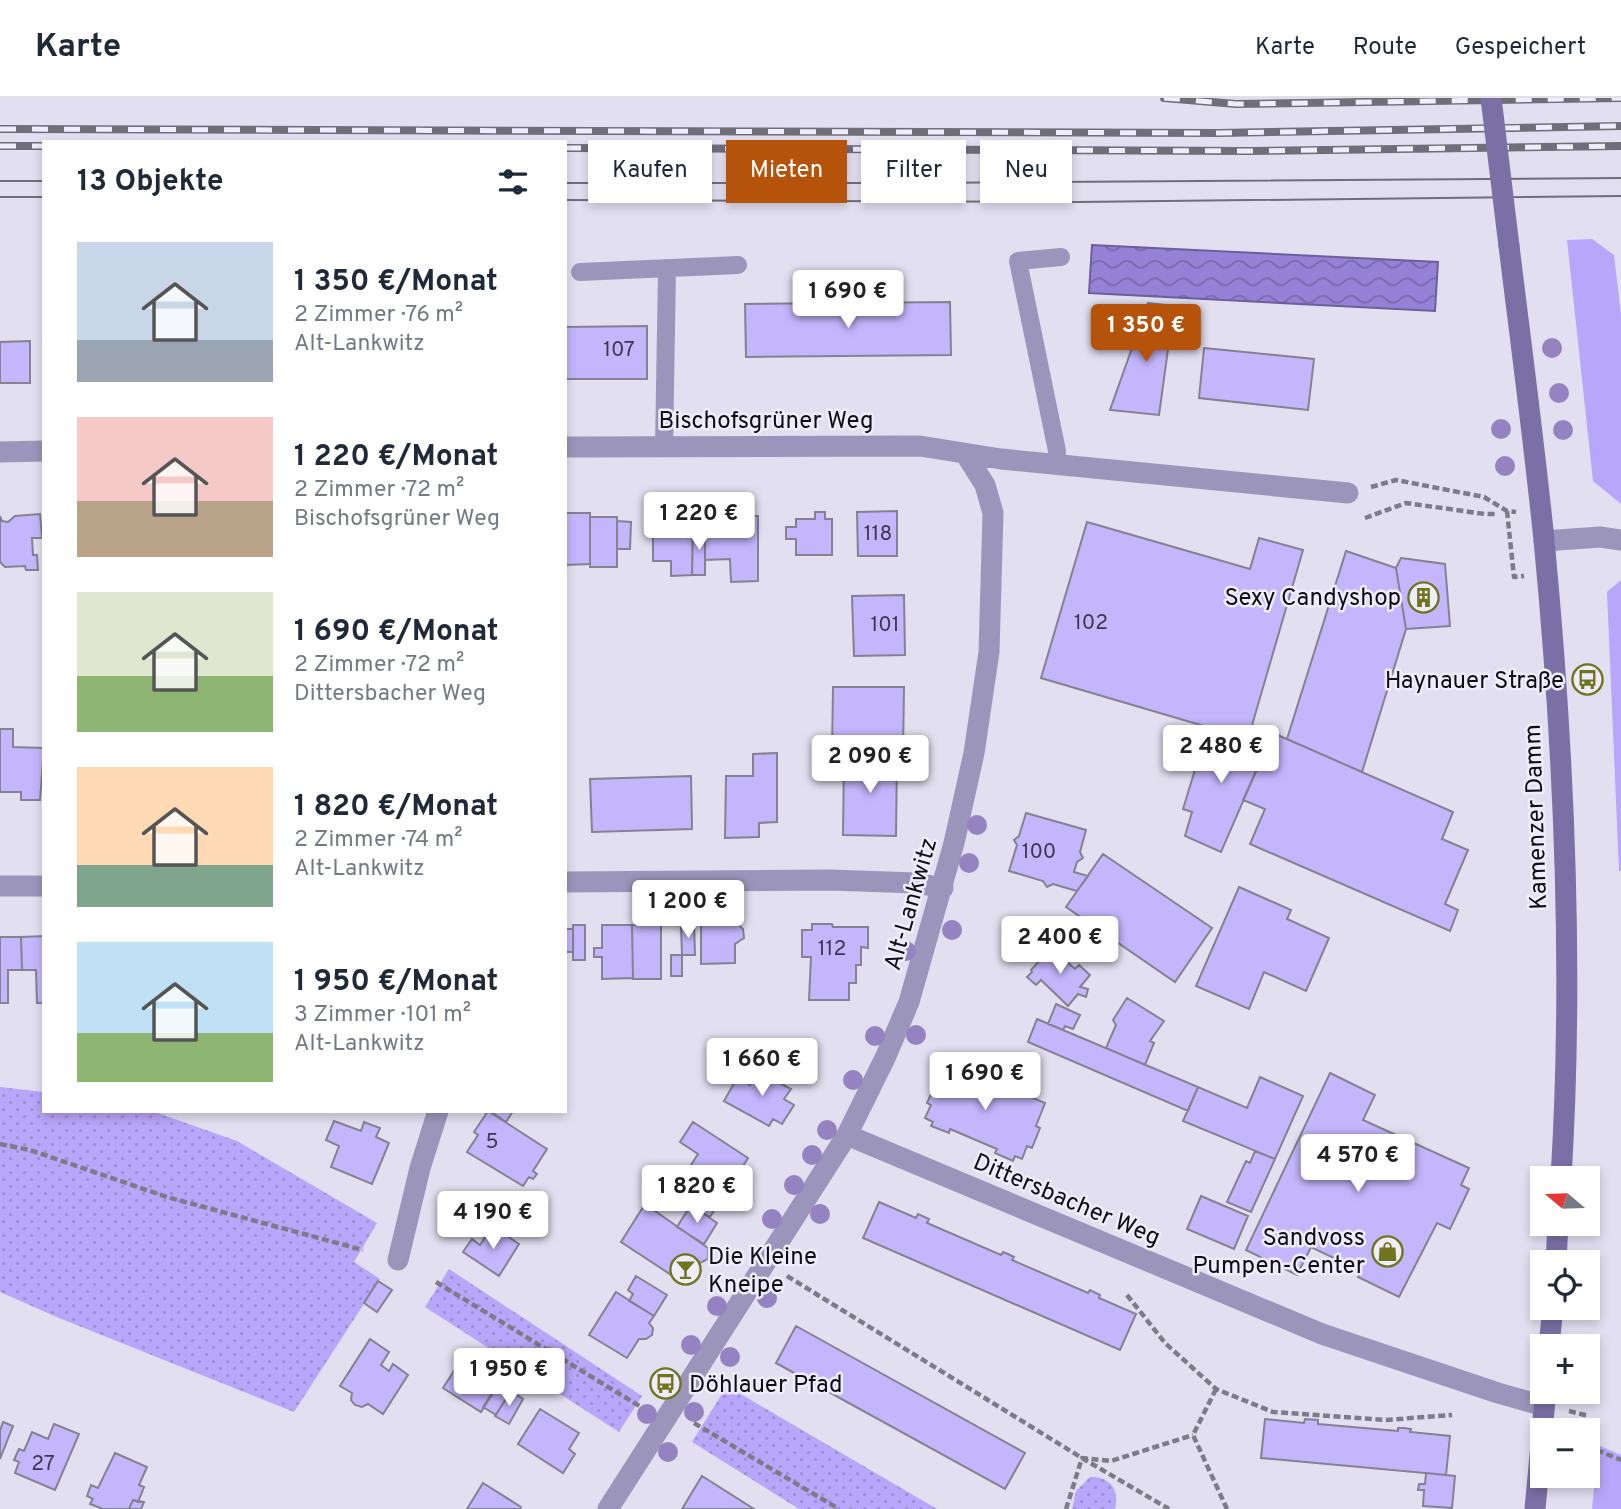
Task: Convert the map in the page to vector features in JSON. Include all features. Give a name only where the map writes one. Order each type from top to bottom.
[{"type":"main road","name":"Kamenzer Damm","points":[[1491,98],[1544,541],[1561,775],[1565,985],[1561,1166]]},
{"type":"main road","points":[[1535,1509],[1537,1488]]},
{"type":"street","name":"Bischofsgrüner Weg","points":[[567,447],[920,446],[966,454]]},
{"type":"street","points":[[0,452],[42,451]]},
{"type":"street","points":[[966,454],[1348,493]]},
{"type":"street","name":"Alt-Lankwitz","points":[[608,1509],[847,1135],[909,1002],[943,888],[985,692],[991,632],[993,513],[985,485],[966,454]]},
{"type":"street","points":[[1544,541],[1600,537],[1621,540]]},
{"type":"street","points":[[567,882],[830,880],[916,883],[943,888]]},
{"type":"street","points":[[0,886],[42,886]]},
{"type":"street","points":[[398,1260],[420,1168],[437,1113]]},
{"type":"street","name":"Dittersbacher Weg","points":[[847,1135],[1322,1334],[1498,1393],[1530,1396]]},
{"type":"lane","points":[[1056,464],[1057,451],[1018,261],[1061,257]]},
{"type":"lane","points":[[580,272],[738,265]]},
{"type":"lane","points":[[664,447],[667,270]]},
{"type":"path","points":[[1348,493],[1396,480],[1484,497],[1507,511],[1514,577]]},
{"type":"path","points":[[1365,518],[1406,503],[1496,514]]},
{"type":"path","points":[[0,1144],[30,1150],[167,1197],[363,1250]]},
{"type":"path","points":[[787,1276],[1169,1509]]},
{"type":"path","points":[[436,1282],[641,1407]]},
{"type":"path","points":[[1127,1295],[1165,1343],[1216,1389],[1273,1412],[1385,1420],[1452,1415]]},
{"type":"path","points":[[1082,1458],[1111,1461],[1193,1435],[1216,1389]]},
{"type":"path","points":[[694,1423],[839,1509]]},
{"type":"path","points":[[1193,1435],[1227,1509]]},
{"type":"path","points":[[1600,1451],[1621,1460]]},
{"type":"path","points":[[1066,1509],[1082,1458]]},
{"type":"shaded area","points":[[1592,239],[1614,255],[1621,315],[1621,504],[1593,481],[1567,240]]},
{"type":"shaded area","points":[[1621,580],[1621,871],[1619,871],[1607,592]]},
{"type":"shaded area","points":[[0,1087],[42,1092],[42,1113],[158,1113],[237,1141],[377,1223],[354,1262],[380,1279],[294,1412],[0,1292]]},
{"type":"shaded area","points":[[449,1269],[642,1396],[619,1432],[425,1307]]},
{"type":"shaded area","points":[[727,1386],[937,1509],[799,1509],[692,1442]]},
{"type":"shaded area","points":[[1600,1446],[1621,1455],[1621,1509],[1592,1509],[1594,1488],[1600,1488]]},
{"type":"shaded area","points":[[1090,1477],[1103,1479],[1112,1486],[1116,1496],[1115,1509],[1072,1509],[1076,1491]]},
{"type":"water","points":[[1092,245],[1438,262],[1435,311],[1089,293]]},
{"type":"building","points":[[950,302],[951,355],[746,357],[745,304]]},
{"type":"building","points":[[1148,303],[1174,306],[1159,415],[1110,410]]},
{"type":"building","points":[[647,326],[647,379],[567,379],[567,327]]},
{"type":"building","points":[[30,341],[30,383],[0,383],[0,342]]},
{"type":"building","points":[[1204,348],[1314,359],[1308,410],[1199,398]]},
{"type":"building","points":[[897,511],[897,556],[858,556],[857,512]]},
{"type":"building","points":[[815,512],[825,512],[825,519],[832,519],[832,555],[796,555],[796,539],[786,539],[786,527],[796,527],[796,519],[815,519]]},
{"type":"building","points":[[567,513],[590,513],[590,564],[567,565]]},
{"type":"building","points":[[40,514],[42,538],[32,538],[33,555],[37,555],[38,570],[26,570],[25,566],[5,567],[0,562],[0,516],[2,521],[8,522],[15,516]]},
{"type":"building","points":[[657,514],[693,514],[692,575],[671,576],[671,561],[653,561],[653,533],[656,533]]},
{"type":"building","points":[[718,516],[758,516],[758,581],[731,582],[730,559],[705,560],[705,528],[718,528]]},
{"type":"building","points":[[590,517],[617,517],[617,567],[590,567]]},
{"type":"building","points":[[617,521],[631,522],[630,549],[617,549]]},
{"type":"building","points":[[1087,522],[1250,569],[1259,538],[1303,550],[1248,739],[1041,678]]},
{"type":"building","points":[[693,528],[705,528],[705,575],[692,575]]},
{"type":"building","points":[[1346,551],[1396,568],[1406,629],[1362,772],[1287,739]]},
{"type":"building","name":"Sexy Candyshop","points":[[1401,558],[1445,564],[1450,626],[1406,629],[1396,568]]},
{"type":"building","points":[[904,595],[905,655],[854,656],[852,596]]},
{"type":"building","points":[[833,687],[904,687],[903,754],[832,753]]},
{"type":"building","points":[[1208,727],[1268,744],[1221,852],[1185,836],[1192,812],[1183,809]]},
{"type":"building","points":[[0,729],[13,729],[13,747],[42,748],[40,800],[21,800],[21,792],[0,792]]},
{"type":"building","points":[[1273,733],[1453,812],[1442,839],[1468,850],[1445,904],[1458,910],[1450,931],[1250,844],[1265,809],[1243,800]]},
{"type":"building","points":[[777,753],[777,822],[759,823],[759,837],[725,838],[726,776],[753,776],[753,754]]},
{"type":"building","points":[[844,754],[897,754],[896,836],[843,835]]},
{"type":"building","points":[[691,776],[692,829],[592,832],[590,779]]},
{"type":"building","points":[[1026,813],[1086,830],[1080,852],[1083,858],[1077,862],[1074,872],[1088,876],[1077,891],[1053,884],[1047,887],[1043,881],[1009,871],[1017,845],[1014,840],[1019,836]]},
{"type":"building","points":[[1103,854],[1212,928],[1175,982],[1066,907]]},
{"type":"building","points":[[1239,887],[1291,910],[1287,919],[1329,938],[1306,991],[1264,972],[1249,1009],[1196,986]]},
{"type":"building","points":[[694,924],[695,955],[682,955],[681,925]]},
{"type":"building","points":[[701,924],[737,924],[743,929],[744,938],[735,944],[735,963],[701,964]]},
{"type":"building","points":[[812,924],[868,927],[868,948],[861,947],[861,965],[856,965],[856,983],[849,983],[849,1000],[809,1000],[811,957],[802,957],[802,930],[812,930]]},
{"type":"building","points":[[573,925],[585,925],[585,960],[573,960]]},
{"type":"building","points":[[602,925],[632,925],[633,978],[602,979],[602,957],[594,957],[594,948],[602,948]]},
{"type":"building","points":[[632,925],[661,925],[661,979],[633,979]]},
{"type":"building","points":[[567,929],[573,929],[573,952],[567,952]]},
{"type":"building","points":[[42,936],[42,1003],[37,1003],[36,970],[22,970],[21,937]]},
{"type":"building","points":[[0,937],[21,937],[22,970],[8,970],[8,1003],[0,1003]]},
{"type":"building","points":[[1051,948],[1056,953],[1061,948],[1071,958],[1067,962],[1075,969],[1079,965],[1090,975],[1080,987],[1088,989],[1086,997],[1078,994],[1068,1006],[1041,980],[1036,985],[1027,977]]},
{"type":"building","points":[[671,955],[682,955],[682,976],[671,976]]},
{"type":"building","points":[[1127,998],[1164,1021],[1150,1041],[1154,1043],[1145,1065],[1106,1048],[1116,1025],[1113,1020]]},
{"type":"building","points":[[1056,1004],[1080,1015],[1073,1029],[1065,1026],[1063,1030],[1048,1024]]},
{"type":"building","points":[[1037,1019],[1198,1087],[1188,1111],[1028,1042]]},
{"type":"building","points":[[949,1063],[1045,1103],[1036,1126],[1040,1128],[1032,1148],[1027,1146],[1022,1159],[1015,1156],[1013,1161],[995,1153],[997,1149],[950,1129],[949,1133],[931,1126],[933,1122],[925,1118],[931,1105],[927,1103],[936,1083],[940,1085]]},
{"type":"building","points":[[758,1070],[767,1076],[770,1070],[781,1077],[778,1082],[791,1089],[784,1099],[794,1105],[782,1124],[773,1119],[769,1126],[724,1101],[737,1078],[750,1085]]},
{"type":"building","points":[[1330,1073],[1375,1095],[1363,1120],[1469,1168],[1461,1185],[1469,1189],[1450,1229],[1437,1223],[1399,1297],[1358,1277],[1361,1271],[1311,1247],[1297,1275],[1246,1250]]},
{"type":"building","points":[[1260,1077],[1303,1096],[1275,1159],[1183,1121],[1198,1087],[1247,1108]]},
{"type":"building","points":[[487,1113],[491,1113],[547,1149],[533,1171],[537,1174],[533,1179],[529,1177],[523,1186],[467,1152],[478,1135],[474,1132]]},
{"type":"building","points":[[493,1113],[512,1113],[506,1122]]},
{"type":"building","points":[[334,1121],[361,1131],[364,1122],[380,1128],[376,1137],[389,1143],[372,1184],[331,1167],[339,1146],[326,1140]]},
{"type":"building","points":[[693,1122],[748,1158],[719,1203],[682,1179],[698,1154],[680,1142]]},
{"type":"building","points":[[1255,1151],[1275,1159],[1251,1212],[1227,1202],[1246,1161],[1250,1163]]},
{"type":"building","points":[[696,1192],[717,1206],[710,1217],[688,1204]]},
{"type":"building","points":[[1201,1196],[1248,1216],[1234,1249],[1187,1229]]},
{"type":"building","points":[[879,1202],[916,1218],[918,1214],[929,1219],[927,1223],[1001,1255],[1003,1252],[1008,1254],[1014,1257],[1012,1260],[1088,1293],[1090,1290],[1100,1295],[1099,1298],[1136,1314],[1120,1350],[863,1238]]},
{"type":"building","points":[[645,1204],[708,1248],[708,1259],[700,1263],[695,1261],[682,1282],[621,1242]]},
{"type":"building","points":[[691,1205],[717,1223],[704,1244],[677,1227]]},
{"type":"building","points":[[492,1226],[519,1244],[499,1276],[463,1252],[472,1239],[480,1245]]},
{"type":"building","points":[[636,1276],[667,1295],[654,1316],[629,1301],[633,1294],[628,1290]]},
{"type":"building","points":[[378,1281],[392,1290],[377,1312],[364,1303]]},
{"type":"building","points":[[616,1292],[654,1316],[649,1323],[653,1328],[652,1335],[639,1339],[627,1358],[589,1335]]},
{"type":"building","points":[[796,1326],[1025,1453],[1005,1489],[776,1363]]},
{"type":"building","points":[[370,1339],[389,1352],[381,1365],[389,1371],[393,1364],[408,1375],[383,1414],[368,1404],[362,1407],[355,1405],[351,1400],[352,1393],[340,1386]]},
{"type":"building","points":[[465,1354],[502,1378],[481,1412],[443,1388]]},
{"type":"building","points":[[498,1384],[511,1391],[496,1415],[483,1407]]},
{"type":"building","points":[[511,1391],[523,1399],[509,1424],[495,1416]]},
{"type":"building","points":[[540,1409],[579,1433],[569,1449],[575,1454],[563,1473],[518,1444]]},
{"type":"building","points":[[1265,1419],[1304,1423],[1305,1419],[1318,1420],[1318,1424],[1398,1431],[1398,1428],[1404,1428],[1411,1429],[1410,1432],[1450,1436],[1446,1475],[1261,1458]]},
{"type":"building","points":[[3,1422],[13,1426],[0,1459],[0,1431]]},
{"type":"building","points":[[54,1424],[79,1434],[55,1490],[15,1473],[19,1462],[14,1460],[19,1449],[24,1451],[32,1432],[48,1439]]},
{"type":"building","points":[[115,1453],[147,1467],[139,1485],[144,1487],[138,1502],[133,1500],[129,1509],[103,1509],[90,1504],[93,1499],[87,1496],[91,1485],[98,1488]]},
{"type":"building","points":[[1426,1473],[1455,1476],[1452,1508],[1423,1506],[1424,1490],[1418,1490],[1419,1484],[1425,1484]]},
{"type":"building","points":[[702,1476],[754,1509],[682,1509]]},
{"type":"building","points":[[483,1483],[521,1507],[520,1509],[467,1509]]},
{"type":"building","points":[[133,1500],[144,1502],[141,1509],[129,1509]]},
{"type":"tram line","points":[[567,183],[1621,178]]},
{"type":"tram line","points":[[0,181],[42,181]]},
{"type":"tram line","points":[[567,200],[1078,202],[1621,196]]},
{"type":"tram line","points":[[0,197],[42,197]]},
{"type":"railway","points":[[1164,98],[1236,104],[1621,98]]},
{"type":"railway","points":[[0,129],[1219,133],[1621,126]]},
{"type":"railway","points":[[0,146],[42,146]]},
{"type":"railway","points":[[567,148],[1250,151],[1621,146]]},
{"type":"place","name":"Sexy Candyshop","points":[[1424,597]]},
{"type":"place","name":"Haynauer Straße","points":[[1587,680]]},
{"type":"place","name":"Sandvoss Pumpen-Center","points":[[1388,1251]]},
{"type":"place","name":"Die Kleine Kneipe","points":[[685,1270]]},
{"type":"place","name":"Döhlauer Pfad","points":[[666,1384]]}]
